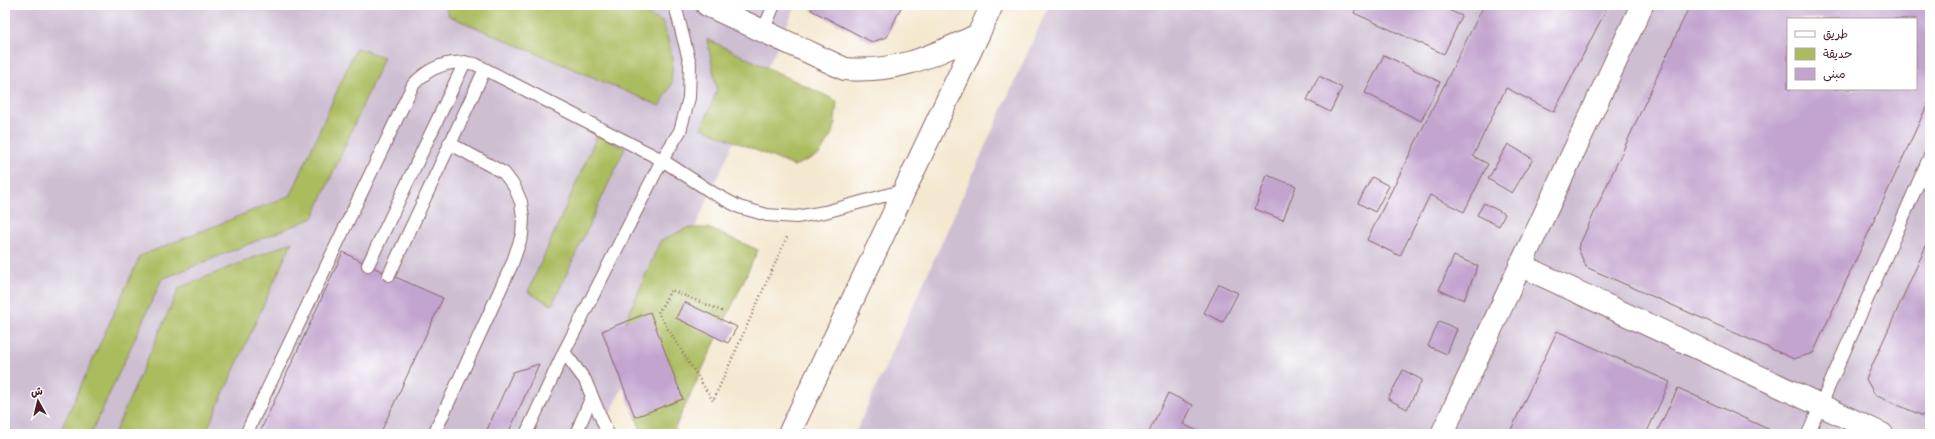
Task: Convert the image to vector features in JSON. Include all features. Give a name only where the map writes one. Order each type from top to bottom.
[{"type":"street","points":[[789,434],[992,5]]},
{"type":"street","points":[[1442,434],[1642,5]]},
{"type":"street","points":[[719,8],[763,31],[845,69],[868,71],[891,68],[913,62],[978,35]]},
{"type":"street","points":[[1520,265],[1882,434]]},
{"type":"lane","points":[[526,434],[564,352],[662,160],[680,131],[690,98],[690,64],[675,5]]},
{"type":"lane","points":[[763,31],[774,5]]},
{"type":"lane","points":[[246,434],[413,85],[423,74],[436,66],[450,62],[465,62],[485,69],[662,160],[713,193],[739,207],[767,215],[796,217],[825,212],[905,190]]},
{"type":"lane","points":[[368,266],[465,62]]},
{"type":"lane","points":[[389,275],[449,143],[485,69]]},
{"type":"lane","points":[[434,434],[512,264],[522,235],[523,218],[521,202],[514,186],[504,173],[449,143]]},
{"type":"lane","points":[[1808,434],[1930,156]]},
{"type":"lane","points":[[564,352],[585,380],[608,434]]},
{"type":"lane","points":[[576,434],[592,396]]},
{"type":"path","points":[[722,311],[671,290],[658,313],[713,400],[796,217]]},
{"type":"shaded area","points":[[5,5],[796,5],[601,434],[5,434]]},
{"type":"shaded area","points":[[1049,5],[1930,5],[1930,434],[855,434]]},
{"type":"green space","points":[[444,5],[626,5],[663,22],[673,58],[671,85],[660,106],[449,16]]},
{"type":"green space","points":[[707,39],[837,101],[834,130],[819,155],[794,166],[702,128],[717,90]]},
{"type":"green space","points":[[356,48],[384,57],[313,218],[162,279],[91,434],[59,434],[140,256],[291,195]]},
{"type":"green space","points":[[597,136],[625,148],[552,305],[528,292]]},
{"type":"green space","points":[[687,228],[708,228],[758,250],[672,434],[642,434],[613,352],[660,241]]},
{"type":"green space","points":[[292,242],[205,434],[114,434],[179,288]]},
{"type":"building","points":[[814,5],[902,5],[887,37],[872,42],[811,10]]},
{"type":"building","points":[[1357,5],[1437,5],[1462,16],[1444,54],[1354,13]]},
{"type":"building","points":[[1484,5],[1596,5],[1606,10],[1554,112],[1506,88],[1473,156],[1488,164],[1464,212],[1430,195],[1400,256],[1367,240]]},
{"type":"building","points":[[1690,5],[1930,5],[1930,99],[1813,353],[1794,359],[1586,267],[1578,248]]},
{"type":"building","points":[[1384,55],[1440,82],[1421,121],[1365,93]]},
{"type":"building","points":[[1319,76],[1342,88],[1330,112],[1307,100]]},
{"type":"building","points":[[1508,144],[1533,159],[1512,193],[1488,179]]},
{"type":"building","points":[[1267,175],[1296,186],[1283,220],[1255,209]]},
{"type":"building","points":[[1372,177],[1389,186],[1375,212],[1358,203]]},
{"type":"building","points":[[1484,203],[1505,214],[1499,226],[1477,215]]},
{"type":"building","points":[[1930,237],[1930,419],[1875,395],[1866,379]]},
{"type":"building","points":[[343,252],[368,265],[443,298],[380,434],[259,434]]},
{"type":"building","points":[[1454,256],[1478,266],[1464,300],[1439,290]]},
{"type":"building","points":[[1219,284],[1238,293],[1223,322],[1204,313]]},
{"type":"building","points":[[684,302],[737,327],[728,343],[676,318]]},
{"type":"building","points":[[650,312],[683,399],[635,417],[602,331]]},
{"type":"building","points":[[1439,321],[1457,329],[1447,354],[1428,346]]},
{"type":"building","points":[[1557,331],[1670,382],[1646,434],[1509,434]]},
{"type":"building","points":[[539,364],[508,434],[485,434],[513,372]]},
{"type":"building","points":[[1403,370],[1422,380],[1407,409],[1388,399]]},
{"type":"building","points":[[1678,388],[1779,434],[1656,434]]},
{"type":"building","points":[[1168,393],[1193,405],[1183,424],[1203,434],[1148,434]]}]
